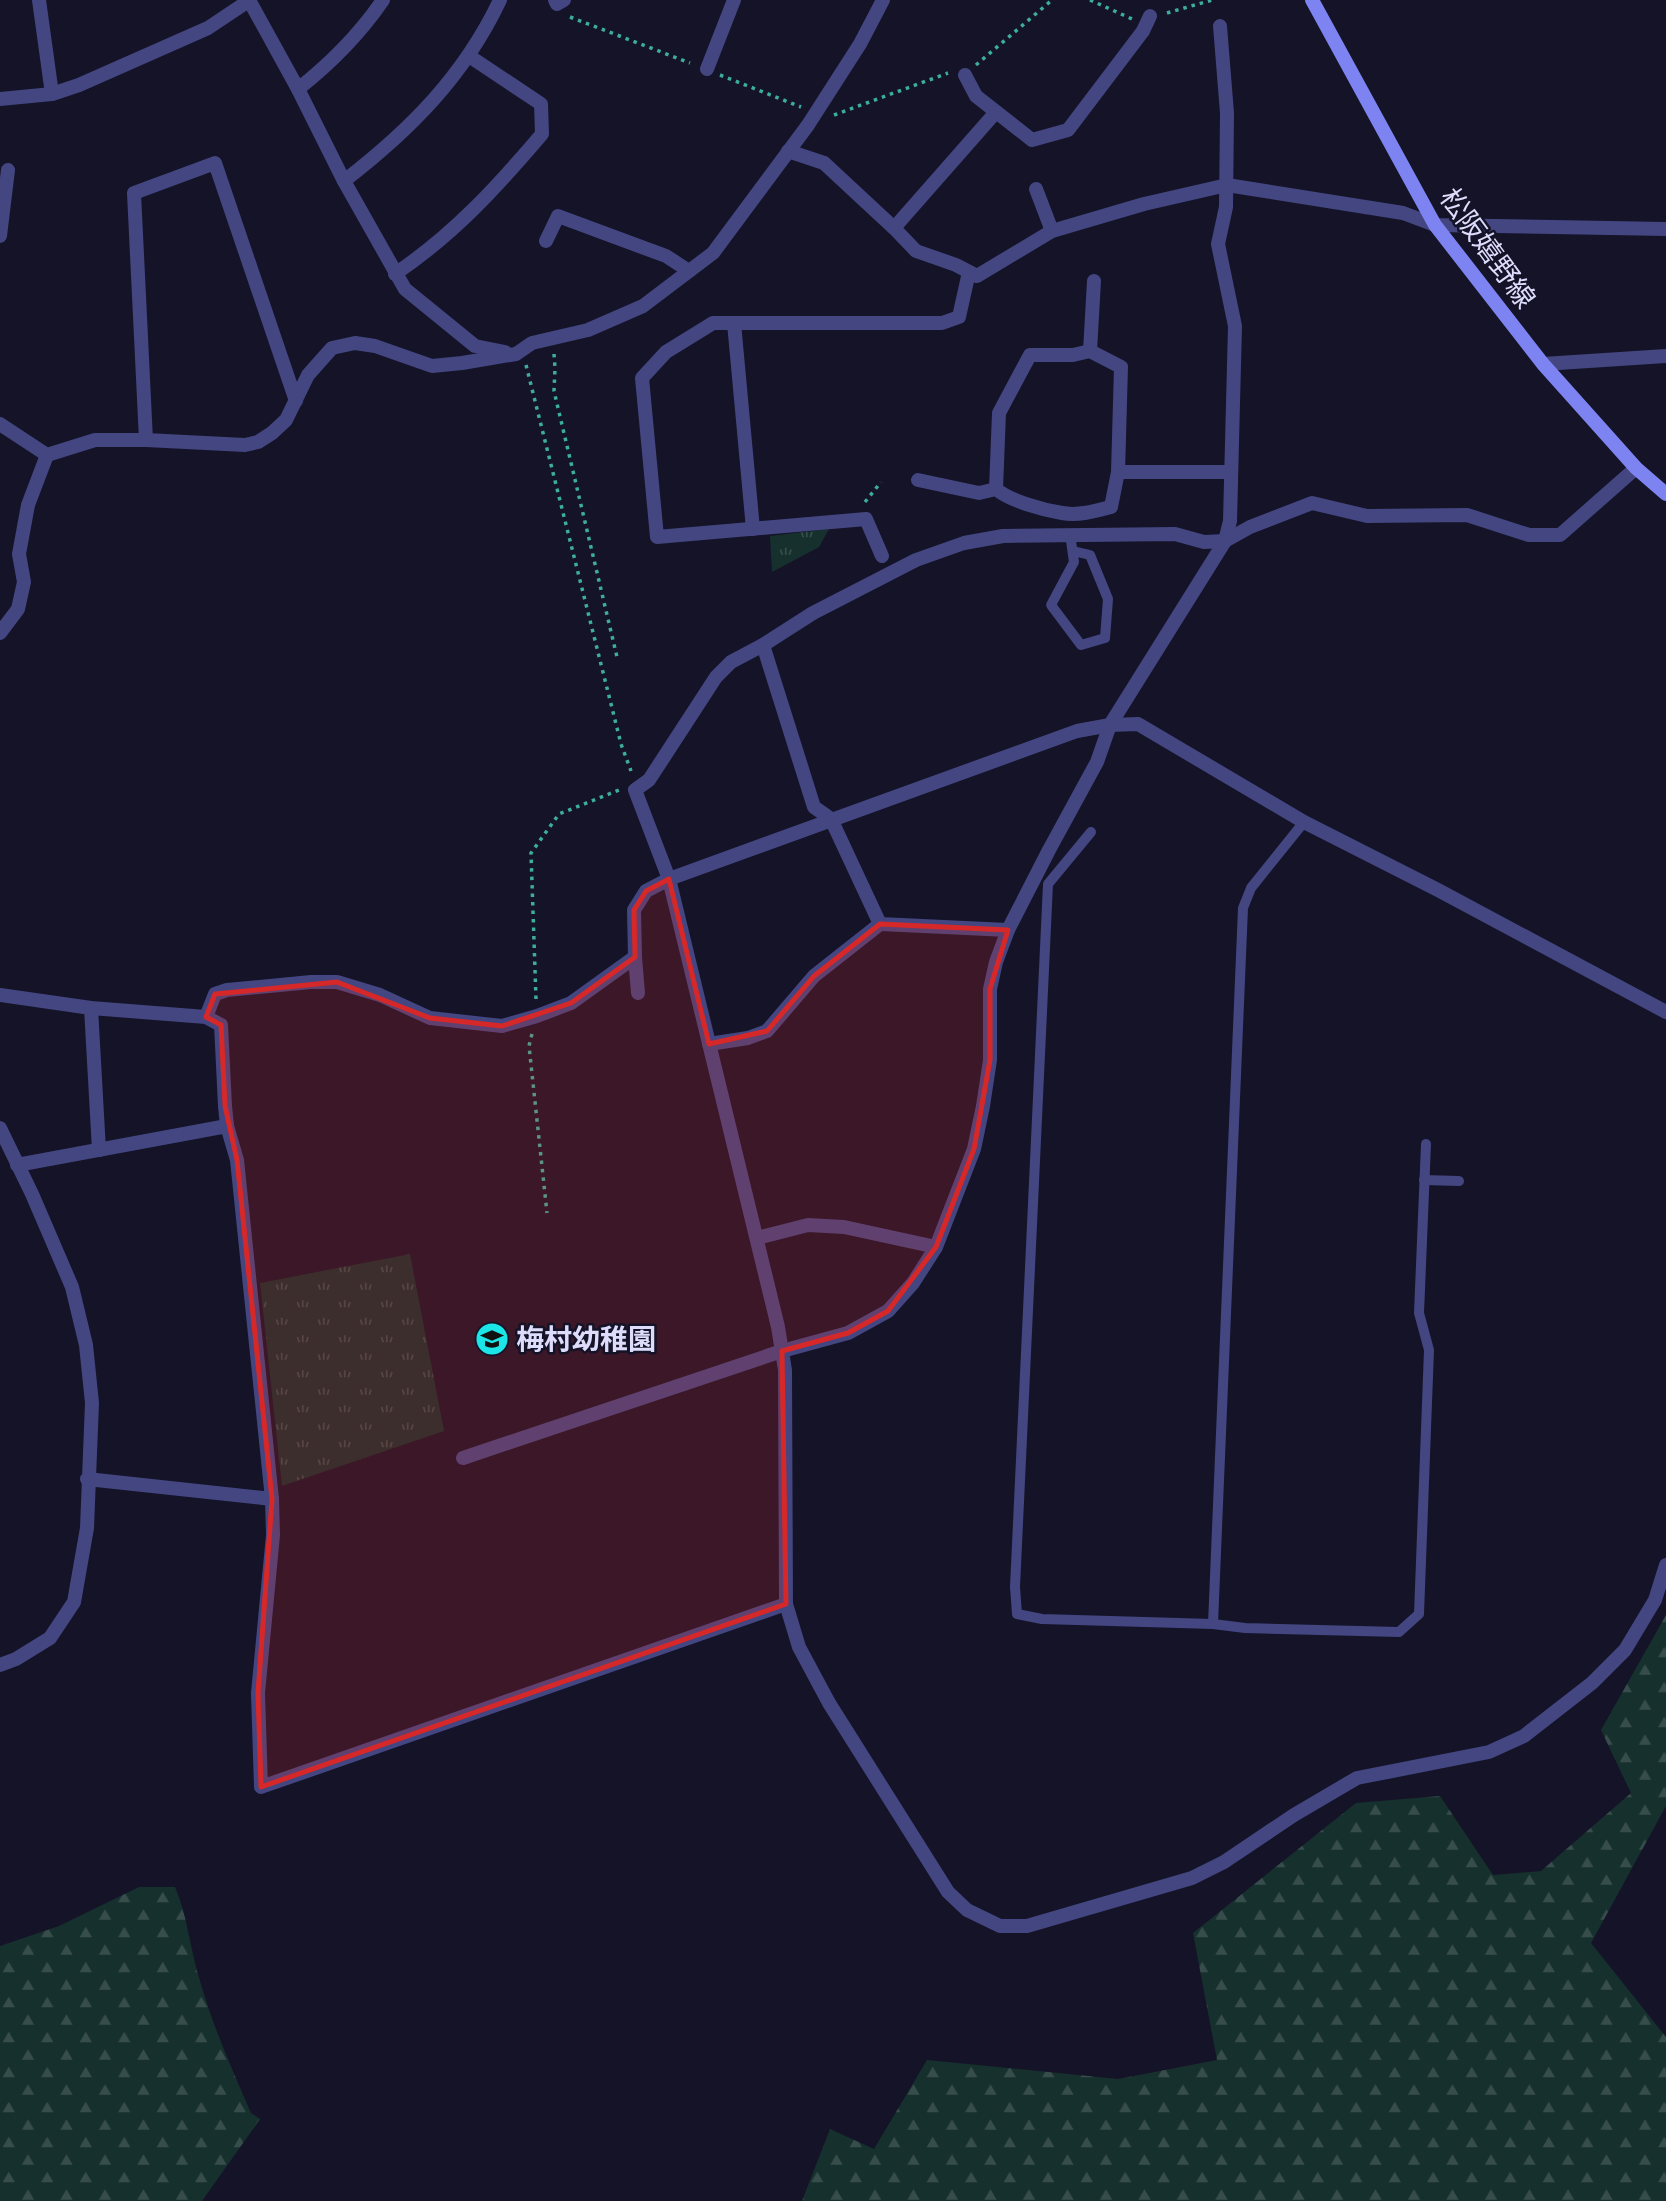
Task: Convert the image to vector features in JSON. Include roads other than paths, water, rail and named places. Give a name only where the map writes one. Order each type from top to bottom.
[{"type":"main road","name":"松阪嬉野線","points":[[1312,0],[1435,225],[1543,365],[1636,468],[1666,494]]},
{"type":"street","points":[[39,0],[52,94]]},
{"type":"street","points":[[0,99],[52,94],[79,85],[208,28],[249,0],[344,181],[405,289],[475,346],[516,354]]},
{"type":"street","points":[[298,89],[342,51],[383,0]]},
{"type":"street","points":[[344,181],[385,149],[418,117],[469,56],[500,0]]},
{"type":"street","points":[[707,69],[734,0]]},
{"type":"street","points":[[0,633],[18,609],[24,582],[19,554],[28,505],[47,455],[95,440],[245,445],[258,442],[286,420],[308,375],[332,348],[355,343],[374,346],[432,366],[516,354],[532,343],[588,330],[643,306],[713,253],[812,119],[860,44],[883,0]]},
{"type":"street","points":[[965,75],[976,96],[1032,140],[1068,130],[1143,31],[1150,16]]},
{"type":"street","points":[[463,1458],[782,1351],[848,1333],[888,1311],[913,1283],[936,1247],[974,1149],[990,1060],[990,989],[996,962],[1008,930],[1097,762],[1110,725],[1225,541],[1230,521],[1235,326],[1218,244],[1226,207],[1227,185],[1227,113],[1220,26]]},
{"type":"street","points":[[395,274],[438,242],[492,192],[542,134],[541,104],[469,56]]},
{"type":"street","points":[[894,228],[996,112]]},
{"type":"street","points":[[788,151],[824,163],[916,251],[956,265],[976,276],[1052,231],[1143,204],[1227,185],[1403,213],[1435,225],[1666,229]]},
{"type":"street","points":[[146,440],[134,192],[215,163],[296,401]]},
{"type":"street","points":[[0,236],[8,170]]},
{"type":"street","points":[[1036,189],[1052,231]]},
{"type":"street","points":[[546,241],[558,215],[666,256],[689,271]]},
{"type":"street","points":[[882,556],[866,519],[657,537],[642,378],[666,352],[713,323],[942,323],[959,317],[969,272]]},
{"type":"street","points":[[1090,351],[1094,282]]},
{"type":"street","points":[[734,323],[753,529]]},
{"type":"street","points":[[1090,351],[1121,367],[1118,472],[1111,507],[1063,514],[1005,497],[996,489],[999,413],[1030,355],[1073,355],[1090,351]]},
{"type":"street","points":[[1543,365],[1666,356]]},
{"type":"street","points":[[0,424],[47,455]]},
{"type":"street","points":[[1636,468],[1560,535],[1529,535],[1467,515],[1367,516],[1312,503],[1250,527],[1225,541],[1204,542],[1175,534],[1070,534],[1003,536],[964,543],[916,560],[813,613],[731,662],[716,677],[649,780],[635,790],[669,879],[782,1351],[785,1370],[786,1604],[799,1647],[829,1703],[948,1892],[967,1910],[1000,1926],[1027,1926],[1192,1878],[1224,1862],[1294,1815],[1357,1778],[1489,1752],[1524,1736],[1592,1683],[1625,1650],[1655,1600],[1666,1565]]},
{"type":"street","points":[[1118,472],[1231,472]]},
{"type":"street","points":[[918,480],[979,493],[996,489]]},
{"type":"street","points":[[763,645],[814,807],[831,819],[880,924]]},
{"type":"street","points":[[638,993],[634,910],[646,891],[669,879],[1077,731],[1110,725],[1138,724],[1304,822],[1666,1012]]},
{"type":"street","points":[[709,1044],[748,1038],[767,1031],[814,976],[880,924],[1008,930]]},
{"type":"street","points":[[206,1017],[215,994],[228,990],[337,982],[380,995],[430,1018],[502,1026],[571,1003],[635,957]]},
{"type":"street","points":[[0,995],[91,1007],[206,1017],[220,1024],[227,1126],[237,1160],[272,1499],[273,1535],[258,1693],[261,1787],[786,1604]]},
{"type":"street","points":[[91,1007],[99,1150]]},
{"type":"street","points":[[17,1165],[227,1126]]},
{"type":"street","points":[[0,1128],[72,1287],[86,1345],[92,1403],[87,1528],[74,1602],[50,1639],[0,1665]]},
{"type":"street","points":[[757,1238],[808,1225],[844,1227],[936,1247]]},
{"type":"street","points":[[87,1479],[272,1499]]},
{"type":"lane","points":[[1070,534],[1074,562],[1051,604],[1081,645],[1105,638],[1108,598],[1090,555],[1073,551]]},
{"type":"lane","points":[[1213,1624],[1243,908],[1251,888],[1304,822]]},
{"type":"lane","points":[[1091,832],[1048,884],[1016,1573],[1017,1614],[1042,1619],[1399,1632],[1419,1614],[1429,1350],[1419,1313],[1426,1144]]},
{"type":"lane","points":[[1424,1180],[1459,1181]]},
{"type":"place","name":"梅村幼稚園","points":[[492,1339]]}]
